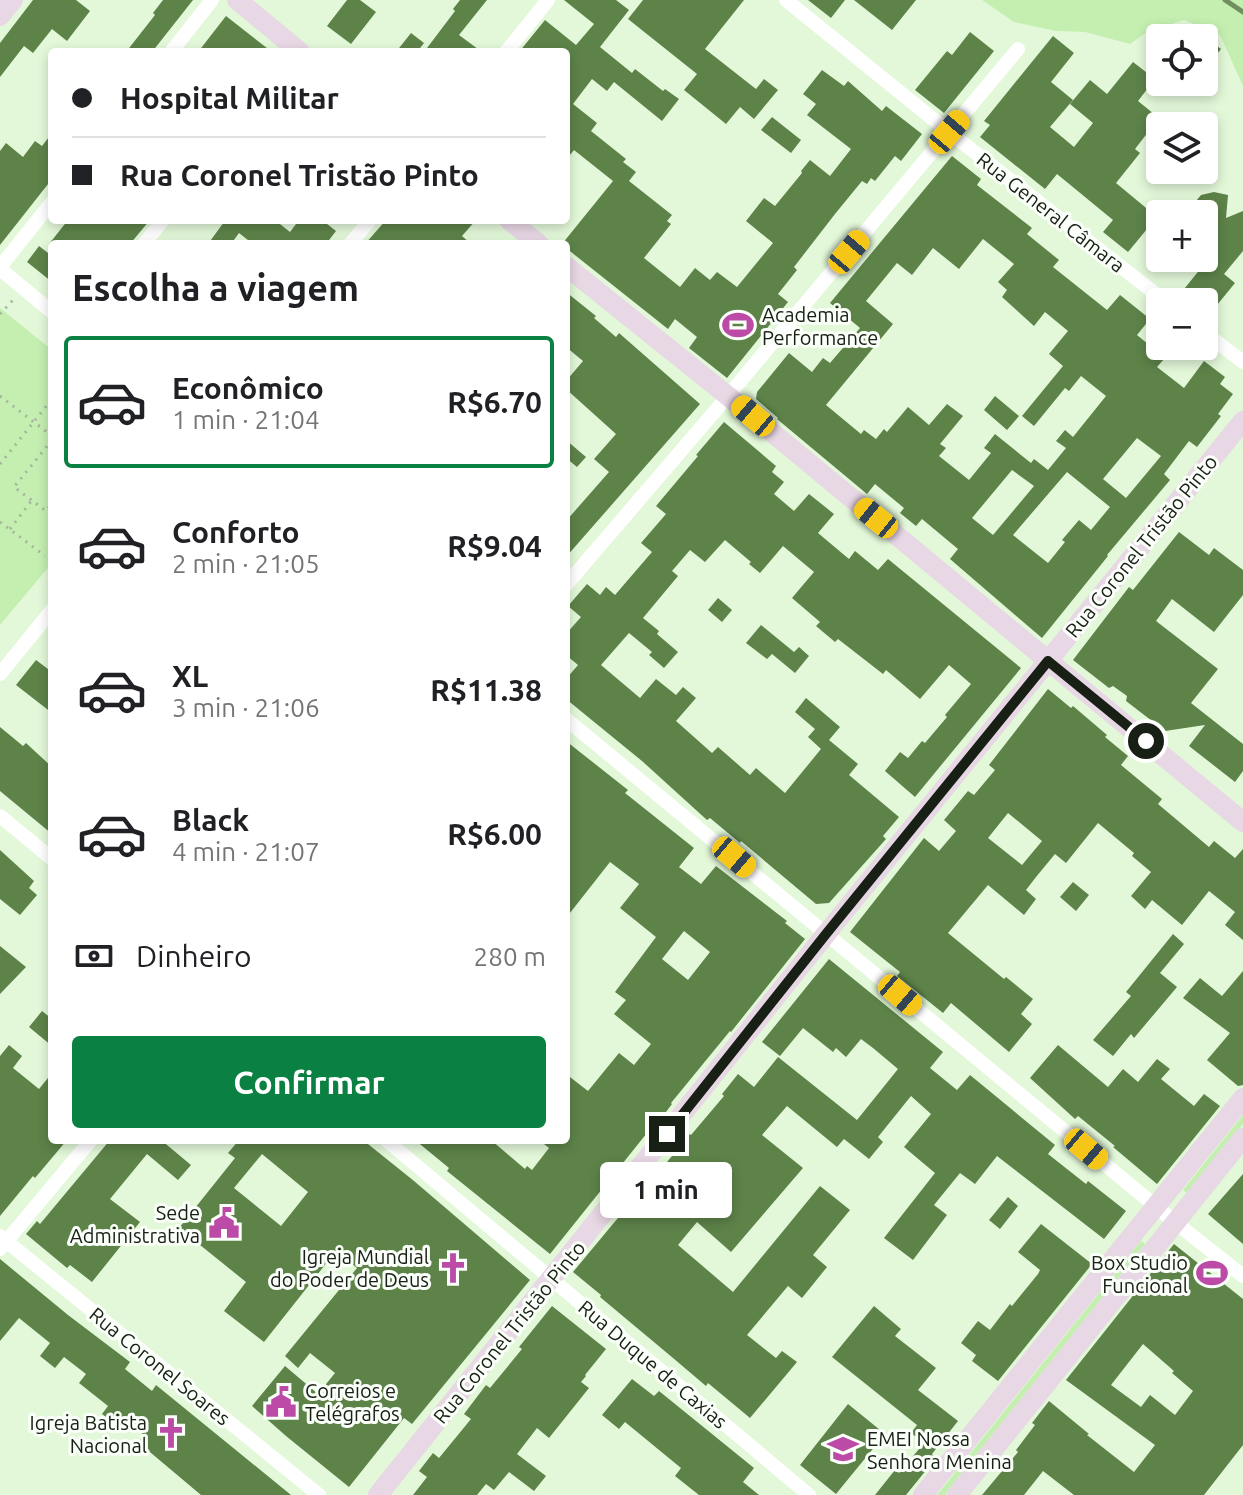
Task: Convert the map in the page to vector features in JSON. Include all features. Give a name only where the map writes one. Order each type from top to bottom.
[{"type":"main road","points":[[0,16],[13,0]]},
{"type":"main road","points":[[237,0],[293,48]]},
{"type":"main road","points":[[514,224],[534,240]]},
{"type":"main road","points":[[570,269],[1243,822]]},
{"type":"main road","name":"Rua Coronel Tristão Pinto","points":[[378,1495],[826,934],[1243,421]]},
{"type":"main road","points":[[923,1495],[1243,1098]]},
{"type":"main road","points":[[957,1495],[1243,1138]]},
{"type":"street","points":[[174,48],[212,0]]},
{"type":"street","points":[[509,48],[548,0]]},
{"type":"street","name":"Rua General Câmara","points":[[786,0],[1148,288]]},
{"type":"street","points":[[570,580],[1018,49]]},
{"type":"street","points":[[48,207],[0,268],[48,309]]},
{"type":"street","points":[[147,240],[160,224]]},
{"type":"street","points":[[353,240],[367,224]]},
{"type":"street","points":[[1218,343],[1243,362]]},
{"type":"street","points":[[0,674],[48,615]]},
{"type":"street","points":[[570,722],[1243,1276]]},
{"type":"street","points":[[0,816],[48,856]]},
{"type":"street","points":[[2,1242],[88,1144]]},
{"type":"street","name":"Rua Duque de Caxias","points":[[391,1144],[809,1495]]},
{"type":"street","name":"Rua Coronel Soares","points":[[2,1242],[319,1495]]},
{"type":"path","points":[[0,396],[48,435]]},
{"type":"path","points":[[0,464],[48,404]]},
{"type":"path","points":[[48,443],[14,487],[46,511],[48,508]]},
{"type":"path","points":[[10,529],[32,500]]},
{"type":"path","points":[[0,522],[45,556]]},
{"type":"green space","points":[[982,0],[1243,0],[1243,86],[1218,34],[1218,24],[1194,24],[1184,20],[1172,24],[1146,24],[1146,33],[1130,44],[1085,32],[1056,31],[1014,22]]},
{"type":"green space","points":[[0,308],[48,347],[48,568],[0,625]]},
{"type":"green space","points":[[1243,1115],[1243,1124],[1187,1193],[1183,1190]]},
{"type":"green space","points":[[1141,1241],[1145,1244],[945,1495],[937,1495]]},
{"type":"building","points":[[33,0],[76,0],[90,11],[67,41],[52,29],[33,53],[24,46],[0,77],[0,43]]},
{"type":"building","points":[[163,0],[193,0],[155,48],[129,48],[155,15],[153,13]]},
{"type":"building","points":[[347,0],[360,0],[376,12],[351,44],[327,26]]},
{"type":"building","points":[[460,0],[487,0],[459,35],[477,48],[427,48],[455,11],[453,9]]},
{"type":"building","points":[[564,0],[616,0],[629,10],[600,47],[632,73],[635,69],[663,91],[665,89],[679,99],[662,121],[614,82],[607,91],[592,79],[573,104],[597,123],[591,131],[626,159],[623,162],[636,172],[629,181],[672,215],[667,221],[671,224],[644,258],[680,287],[695,268],[710,280],[717,272],[737,287],[773,243],[746,221],[764,198],[775,206],[810,160],[830,176],[851,149],[807,115],[816,104],[803,94],[822,70],[844,86],[848,81],[882,111],[886,106],[922,134],[901,161],[895,156],[875,181],[871,178],[867,184],[862,181],[835,214],[794,267],[797,270],[778,294],[788,302],[727,378],[689,348],[697,337],[675,319],[668,329],[570,251],[570,240],[565,240],[613,181],[574,150],[570,155],[570,48],[522,48],[545,20],[576,45],[594,24]]},
{"type":"building","points":[[643,0],[744,0],[705,49],[756,89],[764,79],[778,90],[754,119],[740,107],[726,124],[684,90],[697,74],[628,19]]},
{"type":"building","points":[[808,0],[845,0],[831,18]]},
{"type":"building","points":[[854,0],[916,0],[892,30]]},
{"type":"building","points":[[226,16],[267,48],[201,48]]},
{"type":"building","points":[[970,32],[994,51],[944,113],[915,90],[947,51],[952,55]]},
{"type":"building","points":[[411,33],[424,43],[420,48],[399,48]]},
{"type":"building","points":[[1053,36],[1074,53],[1051,82],[1073,100],[1050,127],[1074,147],[1093,123],[1070,104],[1090,80],[1107,94],[1133,62],[1146,72],[1146,91],[1138,101],[1152,112],[1146,112],[1146,135],[1135,149],[1140,153],[1116,183],[1146,208],[1146,230],[1128,252],[1103,232],[1113,220],[1057,174],[1045,189],[980,137],[990,125],[984,121]]},
{"type":"building","points":[[772,117],[801,140],[791,153],[761,130]]},
{"type":"building","points":[[48,138],[48,184],[0,245],[0,151],[6,143],[23,157],[35,141],[42,146]]},
{"type":"building","points":[[952,156],[981,179],[977,185],[1032,228],[1027,234],[1059,260],[1053,267],[1107,310],[1120,295],[1146,316],[1146,324],[1137,335],[1146,342],[1146,360],[1163,360],[1157,367],[1184,388],[1204,361],[1225,377],[1220,384],[1233,394],[1218,414],[1221,416],[1197,447],[1189,441],[1164,474],[1170,480],[1042,638],[950,559],[958,549],[922,519],[916,526],[900,513],[904,508],[875,484],[867,494],[756,399],[757,392],[789,353],[812,372],[823,358],[830,363],[860,328],[830,303]],"holes":[[[983,239],[1014,264],[998,282],[1007,290],[1002,297],[1034,326],[1045,312],[1068,331],[1049,354],[1063,366],[1022,416],[1034,426],[1065,388],[1069,391],[1081,376],[1106,396],[1073,437],[1065,430],[1056,441],[1066,448],[1048,470],[1034,459],[1031,463],[995,434],[984,448],[991,453],[969,480],[939,456],[946,448],[940,444],[963,416],[947,404],[929,425],[908,407],[887,432],[884,429],[876,439],[864,430],[861,434],[826,405],[893,324],[866,301],[897,263],[912,275],[933,248],[959,269]],[[1137,438],[1161,456],[1126,498],[1103,479]],[[1012,470],[1034,486],[993,535],[972,518]],[[1067,472],[1110,507],[1091,530],[1079,520],[1048,563],[1013,535]]]},
{"type":"building","points":[[1214,192],[1228,195],[1226,218],[1243,211],[1243,251],[1224,274],[1235,283],[1218,304],[1218,288],[1185,288],[1198,272],[1218,272],[1218,200],[1197,200],[1201,195]]},
{"type":"building","points":[[65,224],[147,224],[133,240],[52,240]]},
{"type":"building","points":[[223,224],[280,224],[290,232],[296,224],[327,224],[336,231],[329,240],[248,240],[239,233],[234,240],[211,240]]},
{"type":"building","points":[[382,224],[472,224],[462,236],[466,240],[368,240]]},
{"type":"building","points":[[39,246],[48,253],[48,279],[27,262]]},
{"type":"building","points":[[570,295],[616,337],[619,333],[700,404],[570,552],[570,516],[609,472],[594,459],[616,434],[570,393],[570,376],[583,361],[570,350]]},
{"type":"building","points":[[995,396],[1019,416],[1007,430],[984,410]]},
{"type":"building","points":[[724,422],[776,466],[772,472],[784,482],[774,494],[794,511],[809,494],[834,514],[818,533],[849,559],[855,551],[878,570],[888,559],[1021,668],[915,797],[885,771],[900,752],[908,758],[922,741],[925,743],[971,684],[949,665],[920,699],[886,670],[883,674],[838,639],[835,642],[816,626],[820,622],[792,598],[814,572],[783,546],[760,573],[725,540],[705,562],[690,550],[672,571],[678,576],[643,618],[678,652],[664,668],[649,655],[652,652],[629,633],[601,665],[640,698],[656,679],[676,695],[683,687],[696,698],[676,721],[712,753],[718,747],[750,775],[756,768],[785,793],[821,749],[808,737],[815,729],[795,712],[806,698],[840,727],[829,740],[858,764],[849,775],[899,817],[883,836],[886,839],[829,903],[816,904],[741,841],[710,818],[707,820],[570,702],[570,674],[578,665],[570,658],[570,629],[581,617],[570,608],[570,604],[587,584],[600,595],[606,587],[615,595],[652,552],[641,543],[666,514],[656,506]]},
{"type":"building","points":[[570,443],[586,457],[577,467],[570,461]]},
{"type":"building","points":[[1179,532],[1209,555],[1214,548],[1243,570],[1243,595],[1214,632],[1172,599],[1156,621],[1218,669],[1191,703],[1243,744],[1243,771],[1235,782],[1189,746],[1205,725],[1165,731],[1126,701],[1127,696],[1113,686],[1109,688],[1073,660],[1129,587],[1133,590]]},
{"type":"building","points":[[718,598],[732,610],[722,622],[708,610]]},
{"type":"building","points":[[761,625],[794,652],[799,647],[809,656],[795,673],[772,654],[767,659],[746,643]]},
{"type":"building","points":[[36,660],[48,669],[48,710],[16,685]]},
{"type":"building","points":[[1048,689],[1071,708],[1073,706],[1128,756],[1121,765],[1162,799],[1158,804],[1209,847],[1214,841],[1235,858],[1243,849],[1243,940],[1225,925],[1235,912],[1209,891],[1182,925],[1152,900],[1145,909],[1131,896],[1151,872],[1132,856],[1134,853],[1098,823],[1066,863],[1055,854],[1036,877],[1026,890],[1036,899],[1024,915],[988,885],[948,933],[1033,999],[1021,1014],[1032,1024],[1009,1052],[951,1003],[943,1013],[897,976],[900,972],[850,932],[924,838],[939,851],[956,831],[944,820],[968,791],[974,795],[995,770],[989,765]],"holes":[[[1008,813],[1042,841],[1022,865],[988,838]]]},
{"type":"building","points":[[0,727],[23,746],[26,743],[48,763],[48,831],[0,791]]},
{"type":"building","points":[[570,744],[694,848],[679,867],[701,884],[716,866],[787,921],[785,923],[805,939],[550,1254],[447,1171],[449,1168],[420,1144],[496,1144],[525,1169],[527,1166],[532,1170],[549,1148],[544,1144],[570,1144],[570,1077],[588,1091],[619,1053],[634,1065],[651,1044],[614,1014],[626,1000],[615,992],[656,937],[620,908],[639,884],[610,862],[570,913]],"holes":[[[684,931],[710,952],[688,980],[662,959]]]},
{"type":"building","points":[[0,850],[34,881],[29,888],[37,895],[20,915],[0,899]]},
{"type":"building","points":[[1073,882],[1089,895],[1076,911],[1060,897]]},
{"type":"building","points":[[1173,934],[1184,944],[1160,973],[1177,987],[1134,1038],[1131,1034],[1113,1056],[1093,1040],[1131,996],[1126,992]]},
{"type":"building","points":[[0,946],[26,967],[0,994]]},
{"type":"building","points":[[829,959],[943,1052],[930,1068],[957,1090],[970,1075],[1055,1145],[1048,1154],[1126,1211],[1104,1239],[997,1156],[975,1184],[960,1173],[934,1205],[947,1215],[913,1260],[884,1238],[935,1173],[904,1147],[931,1114],[911,1096],[878,1137],[883,1142],[869,1159],[844,1139],[837,1147],[787,1106],[762,1135],[803,1168],[731,1252],[697,1222],[678,1245],[733,1292],[820,1186],[850,1210],[813,1255],[827,1267],[802,1298],[788,1286],[747,1335],[776,1358],[782,1351],[797,1362],[750,1418],[708,1383],[706,1386],[573,1272],[724,1096],[722,1094],[738,1074],[754,1087],[778,1057],[857,1120],[898,1069],[873,1048],[861,1039],[846,1057],[836,1048],[833,1052],[803,1028],[780,1056],[762,1042]]},
{"type":"building","points":[[1243,971],[1243,1085],[1238,1086],[1207,1060],[1230,1033],[1183,998],[1200,978],[1222,996]]},
{"type":"building","points":[[42,1011],[48,1016],[48,1043],[29,1027]]},
{"type":"building","points":[[9,1045],[22,1056],[13,1068],[39,1089],[48,1078],[48,1144],[64,1144],[0,1216],[0,1056]]},
{"type":"building","points":[[1058,1045],[1108,1087],[1123,1069],[1138,1082],[1157,1059],[1170,1069],[1161,1079],[1194,1106],[1204,1094],[1220,1106],[1157,1184],[1078,1116],[1075,1119],[1030,1078]]},
{"type":"building","points":[[107,1144],[166,1144],[191,1165],[178,1180],[147,1154],[110,1199],[140,1222],[92,1282],[70,1265],[67,1268],[26,1234],[37,1221],[40,1224]]},
{"type":"building","points":[[236,1144],[368,1144],[530,1280],[412,1424],[404,1418],[349,1487],[252,1406],[285,1366],[318,1394],[335,1373],[310,1353],[298,1368],[285,1356],[357,1268],[336,1251],[264,1342],[224,1311],[246,1282],[179,1228],[235,1158],[228,1153]],"holes":[[[262,1154],[308,1192],[281,1226],[234,1188]]]},
{"type":"building","points":[[1243,1174],[1243,1244],[1208,1214]]},
{"type":"building","points":[[1008,1197],[1018,1206],[1000,1229],[989,1220]]},
{"type":"building","points":[[1041,1224],[1092,1264],[998,1381],[972,1361],[976,1355],[961,1343],[978,1321],[990,1330],[1038,1274],[1040,1270],[1018,1252]]},
{"type":"building","points":[[1174,1244],[1243,1299],[1243,1445],[1204,1495],[1074,1495],[1043,1471],[1024,1495],[982,1495],[1018,1452],[1016,1450],[1035,1425],[1032,1423],[1049,1401],[1134,1472],[1155,1445],[1066,1380]],"holes":[[[1143,1344],[1174,1371],[1172,1373],[1193,1391],[1175,1415],[1150,1395],[1141,1407],[1111,1385]]]},
{"type":"building","points":[[0,1259],[130,1362],[125,1369],[152,1391],[156,1385],[291,1495],[201,1495],[138,1442],[144,1435],[120,1416],[114,1423],[102,1414],[108,1406],[79,1383],[86,1374],[64,1357],[55,1368],[40,1356],[50,1343],[19,1318],[0,1341]]},
{"type":"building","points":[[552,1306],[606,1349],[581,1382],[589,1388],[549,1438],[537,1428],[517,1454],[546,1476],[534,1491],[509,1472],[494,1490],[486,1484],[477,1495],[413,1495],[427,1477],[419,1471],[433,1453],[439,1458],[471,1419],[464,1414],[486,1385],[490,1388],[522,1349],[519,1347]]},
{"type":"building","points":[[874,1306],[901,1329],[895,1336],[936,1368],[918,1390],[958,1421],[932,1454],[936,1458],[906,1495],[875,1495],[895,1470],[899,1473],[924,1443],[911,1433],[917,1425],[832,1357]]},
{"type":"building","points":[[632,1379],[654,1396],[659,1391],[754,1468],[743,1482],[759,1495],[699,1495],[675,1476],[681,1468],[625,1422],[619,1429],[602,1415]]},
{"type":"building","name":"EMEI Nossa Senhora Menina","points":[[848,1404],[885,1434],[836,1494],[800,1465]]},
{"type":"waterway","points":[[1225,0],[1243,12]]},
{"type":"place","name":"Academia Performance","points":[[738,325]]},
{"type":"place","name":"Sede Administrativa","points":[[224,1223]]},
{"type":"place","name":"Igreja Mundial do Poder de Deus","points":[[453,1268]]},
{"type":"place","name":"Box Studio Funcional","points":[[1212,1273]]},
{"type":"place","name":"Correios e Telégrafos","points":[[281,1402]]},
{"type":"place","name":"Igreja Batista Nacional","points":[[171,1433]]},
{"type":"place","name":"EMEI Nossa Senhora Menina","points":[[843,1449]]},
{"type":"route","points":[[667,1134],[1048,661],[1146,741]]}]
